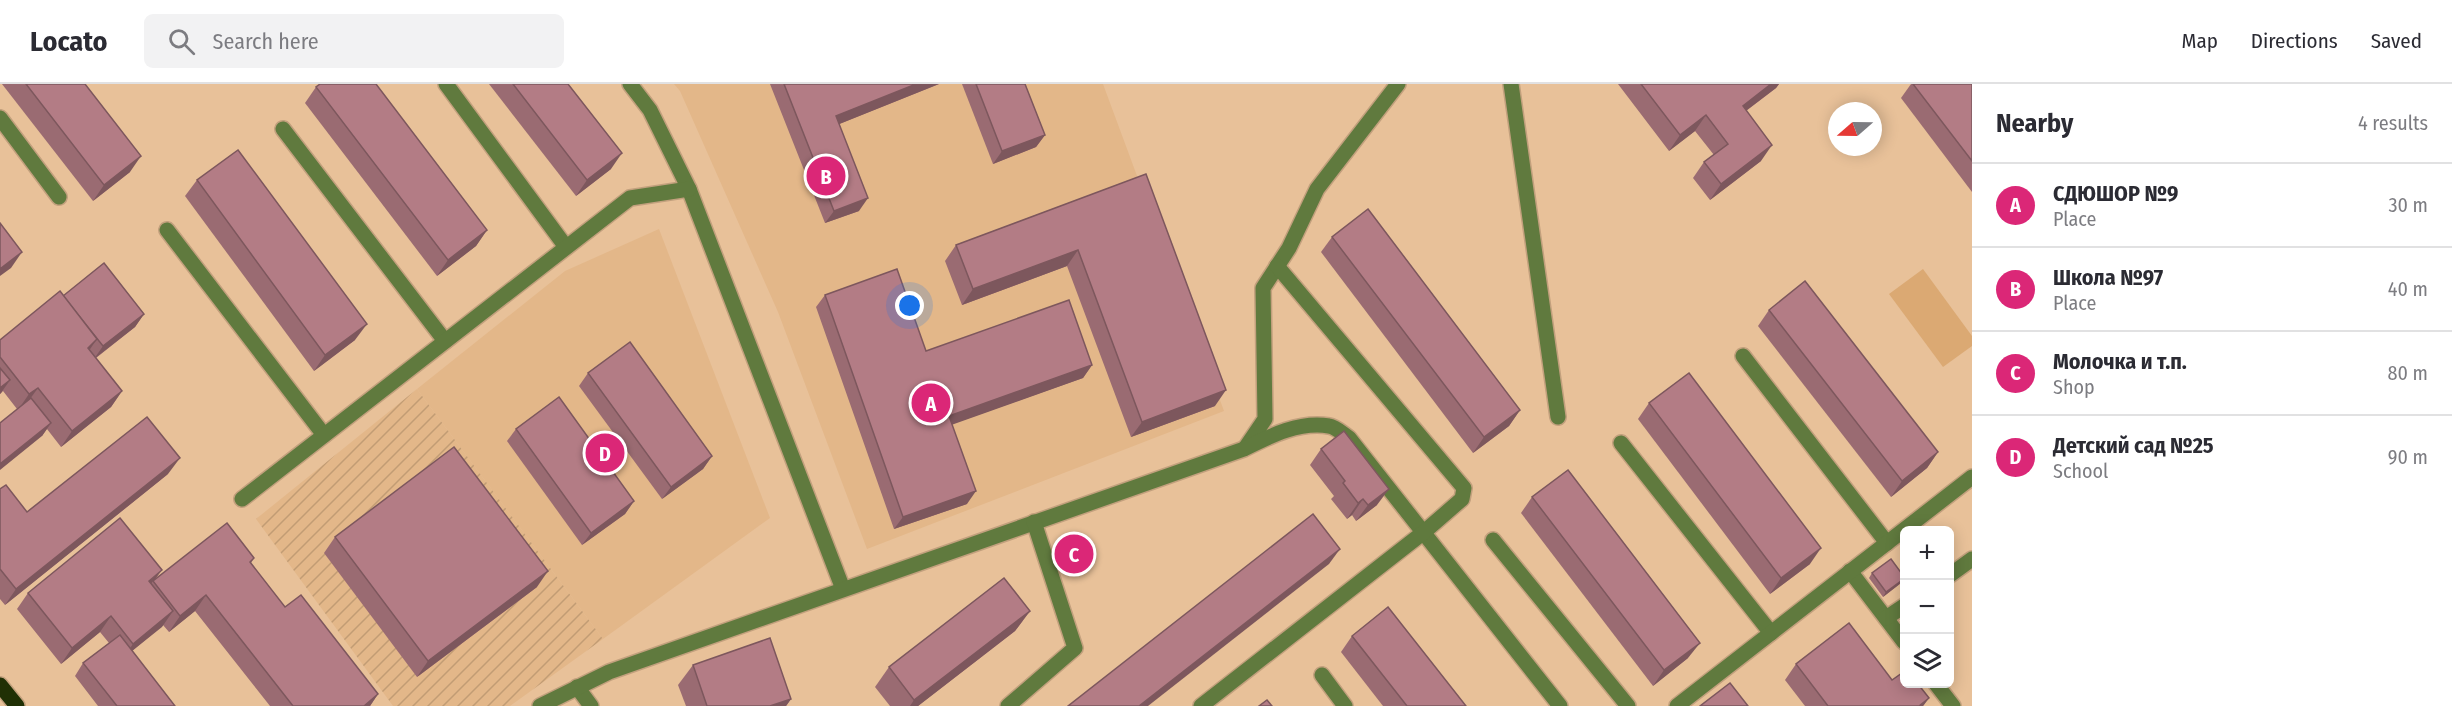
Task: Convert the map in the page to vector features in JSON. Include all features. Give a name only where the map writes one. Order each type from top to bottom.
[{"type":"main road","points":[[0,685],[17,706]]},
{"type":"street","points":[[446,84],[566,247]]},
{"type":"street","points":[[630,84],[650,110],[689,189],[843,589]]},
{"type":"street","points":[[1244,450],[1265,419],[1263,288],[1288,248],[1317,189],[1398,84]]},
{"type":"street","points":[[1511,84],[1558,417]]},
{"type":"street","points":[[0,117],[59,197]]},
{"type":"street","points":[[282,129],[446,341]]},
{"type":"street","points":[[242,499],[630,198],[689,189]]},
{"type":"street","points":[[167,230],[324,435]]},
{"type":"street","points":[[1201,706],[1424,532],[1462,499],[1464,488],[1277,266]]},
{"type":"street","points":[[1743,356],[1887,543]]},
{"type":"street","points":[[540,706],[609,672],[1244,450],[1272,435],[1303,426],[1331,426],[1349,438],[1560,706]]},
{"type":"street","points":[[1621,443],[1771,633]]},
{"type":"street","points":[[1677,706],[1972,477]]},
{"type":"street","points":[[1008,706],[1075,648],[1034,522]]},
{"type":"street","points":[[1493,540],[1628,706]]},
{"type":"street","points":[[1954,572],[1972,559]]},
{"type":"street","points":[[1850,571],[1900,636]]},
{"type":"street","points":[[1886,618],[1900,609]]},
{"type":"street","points":[[1322,675],[1346,706]]},
{"type":"street","points":[[577,687],[591,706]]},
{"type":"street","points":[[1939,688],[1953,706]]},
{"type":"shaded area","points":[[674,84],[1103,84],[1224,411],[867,549],[778,312],[680,91]]},
{"type":"shaded area","points":[[659,229],[770,518],[603,639],[417,389],[565,271]]},
{"type":"shaded area","points":[[1923,269],[1972,336],[1972,346],[1943,367],[1889,294]]},
{"type":"shaded area","points":[[417,389],[603,639],[510,706],[393,706],[256,519]]},
{"type":"building","points":[[26,84],[85,84],[141,156],[104,185]]},
{"type":"building","points":[[320,84],[376,84],[487,230],[448,260],[316,87]]},
{"type":"building","points":[[513,84],[568,84],[622,153],[587,180]]},
{"type":"building","points":[[784,84],[916,84],[836,116],[868,198],[834,211]]},
{"type":"building","points":[[976,84],[1025,84],[1045,135],[1002,151]]},
{"type":"building","points":[[1641,84],[1771,84],[1743,106],[1772,145],[1721,184],[1704,162],[1728,144],[1706,115],[1680,135]]},
{"type":"building","points":[[1913,84],[1972,84],[1972,161]]},
{"type":"building","points":[[238,150],[367,324],[325,355],[197,180]]},
{"type":"building","points":[[1146,174],[1226,390],[1142,422],[1078,250],[973,289],[956,245]]},
{"type":"building","points":[[1368,209],[1520,410],[1484,437],[1332,237]]},
{"type":"building","points":[[0,223],[22,252],[0,269]]},
{"type":"building","points":[[104,263],[144,314],[103,346],[63,296]]},
{"type":"building","points":[[897,269],[926,351],[1069,300],[1092,365],[949,416],[976,491],[903,517],[825,295]]},
{"type":"building","points":[[1805,281],[1938,452],[1902,481],[1769,310]]},
{"type":"building","points":[[60,291],[97,339],[88,348],[122,391],[72,431],[38,388],[29,394],[0,357],[0,340]]},
{"type":"building","points":[[630,342],[712,456],[671,487],[588,373]]},
{"type":"building","points":[[0,368],[10,380],[0,388]]},
{"type":"building","points":[[1689,373],[1821,548],[1781,578],[1649,403]]},
{"type":"building","points":[[559,397],[634,501],[591,533],[516,429]]},
{"type":"building","points":[[31,398],[51,423],[0,464],[0,423]]},
{"type":"building","points":[[147,417],[180,458],[16,589],[0,569],[0,489],[6,485],[27,512]]},
{"type":"building","points":[[1344,431],[1389,489],[1368,505],[1363,499],[1358,503],[1321,449]]},
{"type":"building","points":[[454,447],[548,571],[428,661],[335,537]]},
{"type":"building","points":[[1568,470],[1700,643],[1664,670],[1532,497]]},
{"type":"building","points":[[1313,514],[1340,549],[1139,706],[1068,706]]},
{"type":"building","points":[[120,518],[162,570],[149,581],[173,611],[133,644],[111,616],[72,648],[28,593]]},
{"type":"building","points":[[227,523],[254,558],[250,562],[285,607],[301,595],[378,694],[364,706],[293,706],[206,595],[180,616],[153,581]]},
{"type":"building","points":[[1891,559],[1900,571],[1900,582],[1886,592],[1872,573]]},
{"type":"building","points":[[1004,578],[1030,611],[914,700],[889,667]]},
{"type":"building","points":[[1388,607],[1466,706],[1407,706],[1352,636]]},
{"type":"building","points":[[1849,623],[1892,680],[1900,674],[1900,688],[1921,688],[1929,698],[1919,706],[1828,706],[1796,664]]},
{"type":"building","points":[[120,635],[175,706],[117,706],[83,663]]},
{"type":"building","points":[[770,638],[791,699],[770,706],[707,706],[693,665]]},
{"type":"building","points":[[1730,683],[1748,706],[1700,706]]},
{"type":"building","points":[[1267,700],[1272,706],[1259,706]]},
{"type":"place","name":"Школа №97","points":[[826,176]]},
{"type":"place","name":"СДЮШОР №9","points":[[931,403]]},
{"type":"place","name":"Детский сад №25","points":[[605,453]]},
{"type":"place","name":"Молочка и т.п.","points":[[1074,554]]}]
